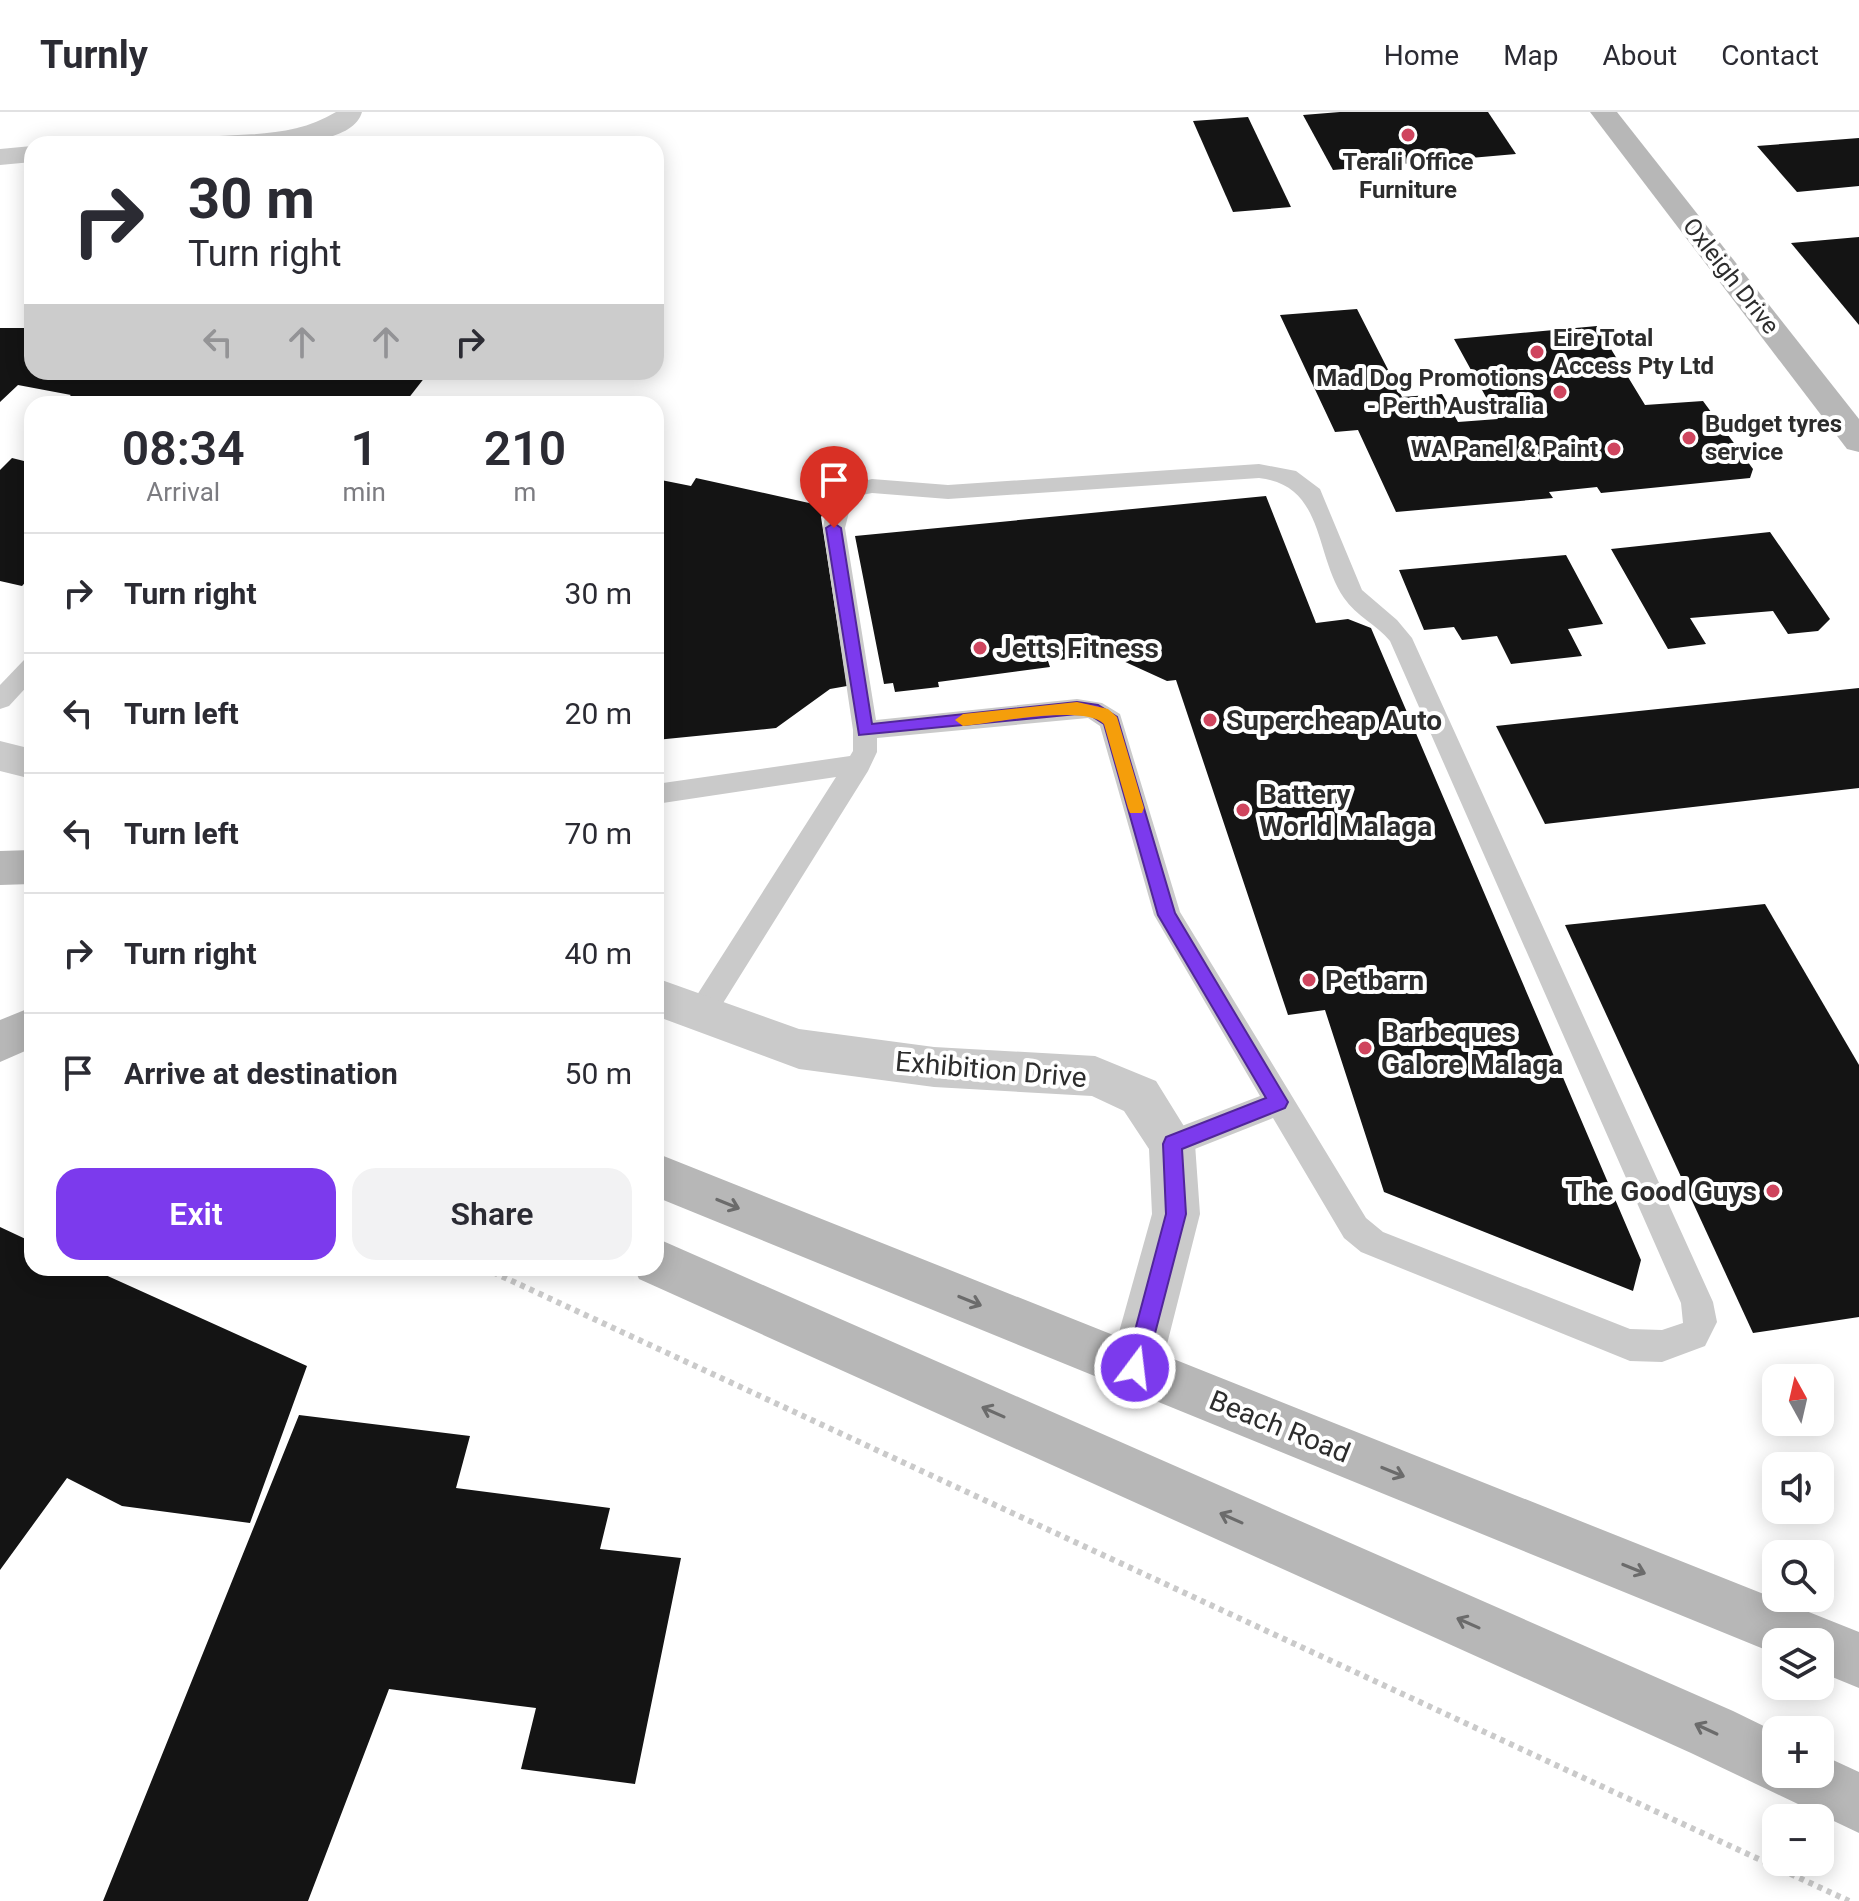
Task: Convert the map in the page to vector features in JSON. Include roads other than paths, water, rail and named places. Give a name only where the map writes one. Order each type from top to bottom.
[{"type":"main road","name":"Oxleigh Drive","points":[[1603,112],[1859,441]]},
{"type":"main road","points":[[0,868],[24,867]]},
{"type":"main road","name":"Beach Road","points":[[664,1178],[1781,1628]]},
{"type":"main road","points":[[664,1266],[1762,1756]]},
{"type":"main road","name":"Beach Road","points":[[1834,1650],[1859,1660]]},
{"type":"main road","points":[[1827,1788],[1859,1803]]},
{"type":"street","points":[[304,136],[348,117],[349,112]]},
{"type":"street","points":[[0,157],[24,155]]},
{"type":"street","points":[[0,756],[24,762]]},
{"type":"street","name":"Exhibition Drive","points":[[664,1000],[799,1049],[934,1067],[1095,1076],[1140,1096],[1172,1144]]},
{"type":"street","points":[[1135,1368],[1176,1214],[1172,1144]]},
{"type":"lane","points":[[700,1015],[865,752],[865,730],[834,528],[836,510],[843,496],[850,491],[883,485],[948,492],[1259,471],[1283,474],[1302,482],[1312,494],[1359,604],[1393,628],[1400,638],[1697,1302],[1701,1322],[1694,1335],[1662,1346],[1630,1345],[1372,1242],[1355,1228],[1167,915],[1111,721],[1103,713],[1077,708],[865,730]]},
{"type":"lane","points":[[0,700],[24,674]]},
{"type":"lane","points":[[664,793],[859,764]]},
{"type":"lane","points":[[1172,1144],[1279,1102]]},
{"type":"place","name":"Terali Office Furniture","points":[[1408,135]]},
{"type":"place","name":"Eire Total Access Pty Ltd","points":[[1537,352]]},
{"type":"place","name":"Mad Dog Promotions - Perth Australia","points":[[1560,392]]},
{"type":"place","name":"Budget tyres service","points":[[1689,438]]},
{"type":"place","name":"WA Panel & Paint","points":[[1614,449]]},
{"type":"place","name":"Jetts Fitness","points":[[980,648]]},
{"type":"place","name":"Supercheap Auto","points":[[1210,720]]},
{"type":"place","name":"Battery World Malaga","points":[[1243,810]]},
{"type":"place","name":"Petbarn","points":[[1309,980]]},
{"type":"place","name":"Barbeques Galore Malaga","points":[[1365,1048]]},
{"type":"place","name":"The Good Guys","points":[[1773,1191]]}]
